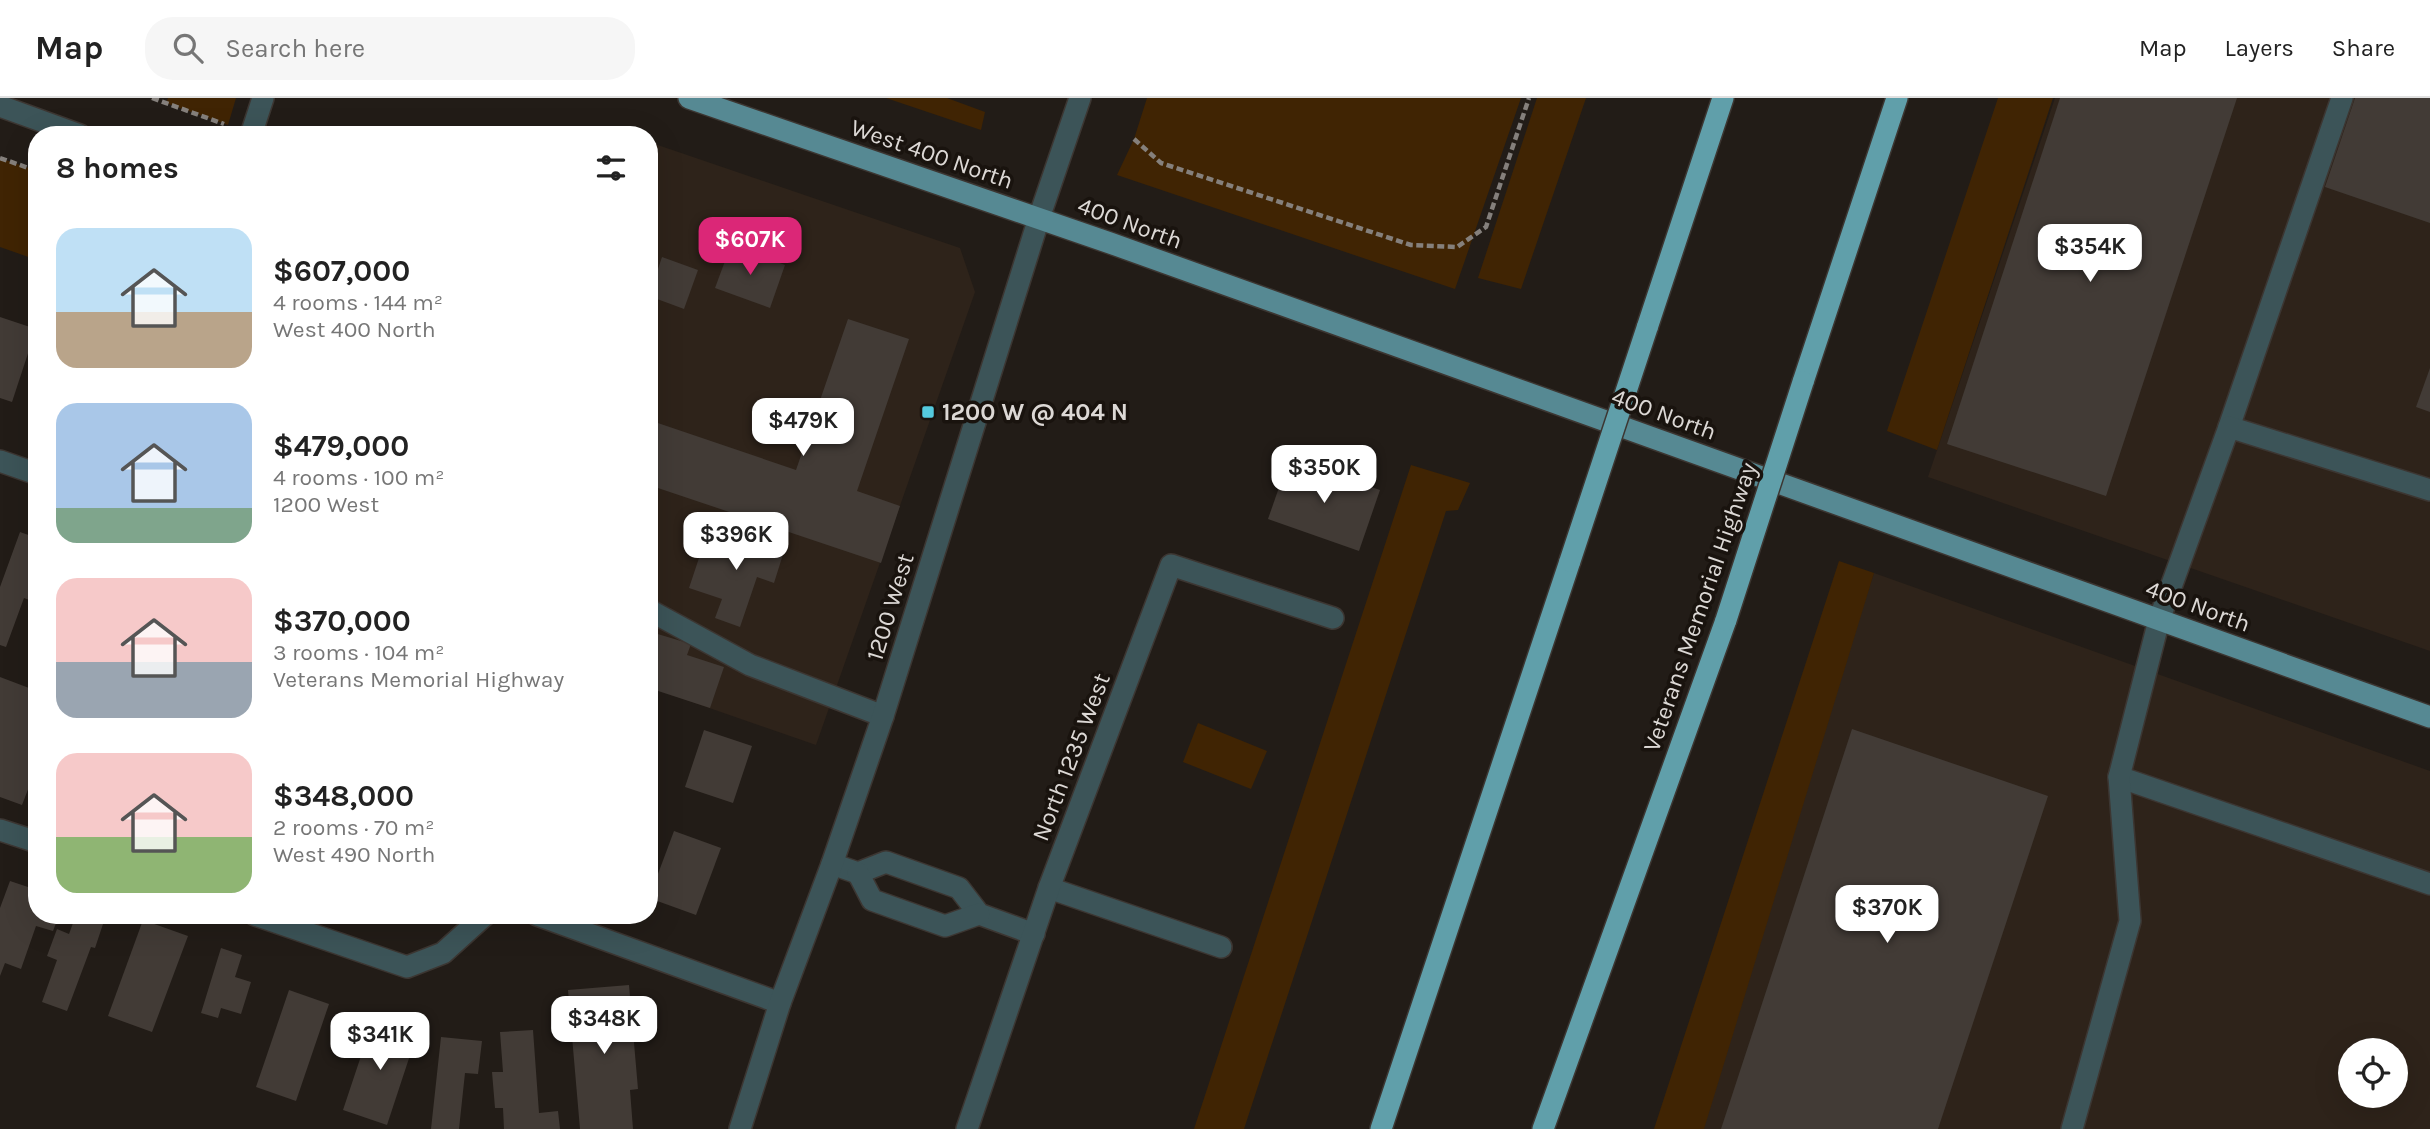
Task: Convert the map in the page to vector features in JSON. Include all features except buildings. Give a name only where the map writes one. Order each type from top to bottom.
[{"type":"highway","points":[[1381,1129],[1723,98]]},
{"type":"highway","name":"Veterans Memorial Highway","points":[[1543,1129],[1726,620],[1897,98]]},
{"type":"main road","name":"West 400 North","points":[[689,98],[1039,218]]},
{"type":"main road","name":"400 North","points":[[1039,218],[2430,717]]},
{"type":"street","points":[[254,126],[263,98]]},
{"type":"street","name":"1200 West","points":[[740,1129],[780,1003],[883,716],[1039,218],[1080,98]]},
{"type":"street","points":[[2072,1129],[2130,921],[2119,777],[2159,620],[2342,98]]},
{"type":"street","points":[[0,106],[55,126]]},
{"type":"street","points":[[2229,426],[2430,490]]},
{"type":"street","points":[[0,461],[28,471]]},
{"type":"street","name":"North 1235 West","points":[[967,1129],[1049,888],[1171,565],[1333,618]]},
{"type":"street","points":[[658,615],[750,665],[883,716]]},
{"type":"street","points":[[2119,777],[2430,884]]},
{"type":"street","points":[[0,830],[28,839]]},
{"type":"street","points":[[832,864],[858,873],[886,862],[959,888],[979,914],[1034,934]]},
{"type":"street","points":[[858,873],[872,900],[945,926],[979,914]]},
{"type":"street","points":[[1049,888],[1221,947]]},
{"type":"street","points":[[281,924],[407,967],[443,953],[475,924]]},
{"type":"street","points":[[562,924],[780,1003]]},
{"type":"path","points":[[152,98],[228,125],[231,116]]},
{"type":"path","points":[[1134,139],[1161,163],[1411,245],[1457,247],[1486,227],[1529,98]]},
{"type":"path","points":[[0,158],[28,168]]},
{"type":"shaded area","points":[[168,98],[236,98],[228,125],[166,103]]},
{"type":"shaded area","points":[[886,98],[947,98],[985,112],[981,130]]},
{"type":"shaded area","points":[[1147,98],[1521,98],[1455,289],[1117,175],[1134,139]]},
{"type":"shaded area","points":[[1537,98],[1586,98],[1521,289],[1478,278]]},
{"type":"shaded area","points":[[1998,98],[2053,98],[1937,450],[1887,431]]},
{"type":"shaded area","points":[[2055,98],[2430,98],[2430,651],[1928,477]]},
{"type":"shaded area","points":[[658,145],[960,248],[975,292],[816,745],[658,690]]},
{"type":"shaded area","points":[[0,158],[28,168],[28,257],[0,247]]},
{"type":"shaded area","points":[[1411,465],[1470,483],[1458,510],[1446,511],[1244,1129],[1194,1129]]},
{"type":"shaded area","points":[[1839,561],[1874,573],[1704,1129],[1654,1129]]},
{"type":"shaded area","points":[[1874,573],[2430,771],[2430,1129],[1689,1129]]},
{"type":"shaded area","points":[[1198,723],[1267,751],[1251,789],[1183,762]]},
{"type":"place","name":"1200 W @ 404 N","points":[[928,412]]}]
